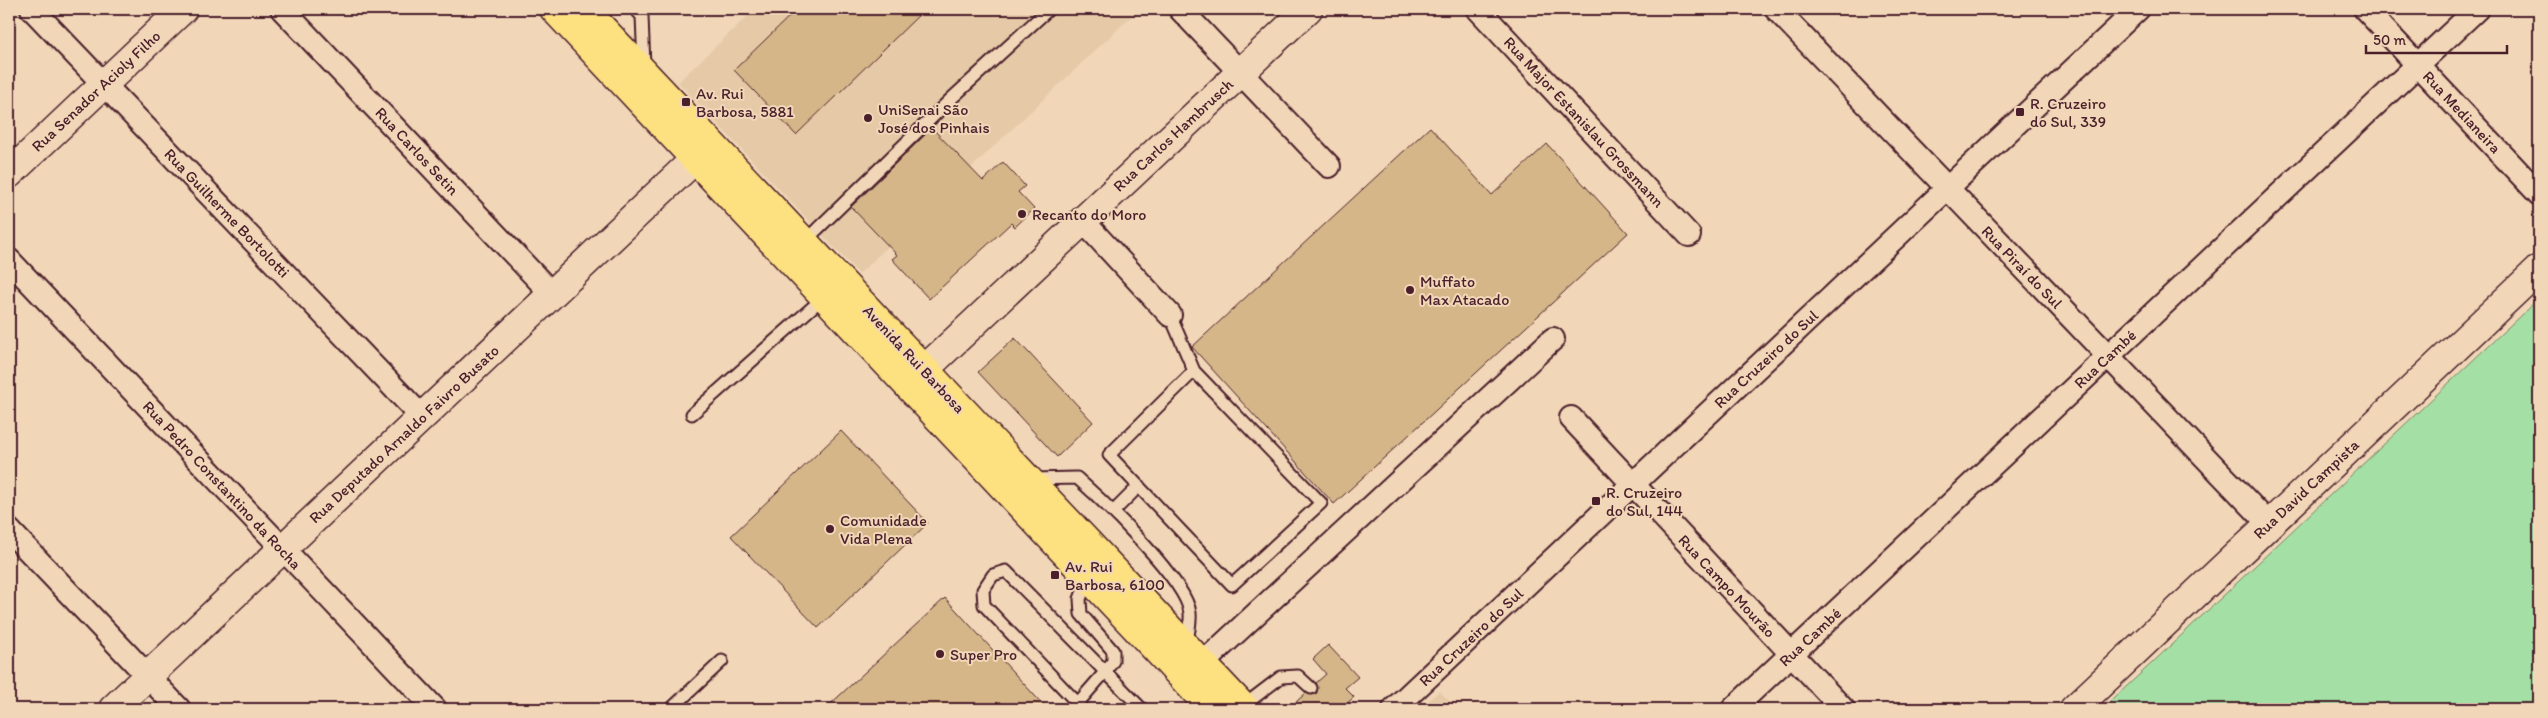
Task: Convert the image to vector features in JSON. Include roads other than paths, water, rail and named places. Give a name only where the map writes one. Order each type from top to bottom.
[{"type":"main road","name":"Avenida Rui Barbosa","points":[[554,9],[824,297],[916,377],[1028,479],[1244,708]]},
{"type":"main road","name":"Avenida Rui Barbosa","points":[[584,9],[804,242],[916,377],[1088,577],[1212,709]]},
{"type":"street","name":"Rua Guilherme Bortolotti","points":[[32,9],[422,417]]},
{"type":"street","name":"Rua Senador Acioly Filho","points":[[9,174],[183,9]]},
{"type":"street","name":"Rua Carlos Setin","points":[[282,9],[552,294]]},
{"type":"street","points":[[1180,9],[1330,166]]},
{"type":"street","name":"Rua Carlos Hambrusch","points":[[916,377],[1308,9]]},
{"type":"street","name":"Rua Major Estanislau Grossmann","points":[[1478,9],[1689,236]]},
{"type":"street","name":"Rua Piraí do Sul","points":[[1776,9],[2269,524]]},
{"type":"street","name":"Rua Cruzeiro do Sul","points":[[1394,709],[2138,9]]},
{"type":"street","name":"Rua Medianeira","points":[[2365,9],[2539,194]]},
{"type":"street","name":"Rua Cambé","points":[[1733,709],[2477,9]]},
{"type":"street","name":"Rua Deputado Arnaldo Faivro Busato","points":[[113,709],[695,159]]},
{"type":"street","points":[[1083,221],[1170,315]]},
{"type":"street","name":"Rua Pedro Constantino da Rocha","points":[[9,260],[435,709]]},
{"type":"street","name":"Rua David Campista","points":[[2074,709],[2539,269]]},
{"type":"street","points":[[1194,656],[1552,338]]},
{"type":"street","name":"Rua Campo Mourão","points":[[1570,418],[1843,709]]},
{"type":"street","points":[[9,530],[179,709]]},
{"type":"lane","points":[[635,9],[642,16],[644,72]]},
{"type":"lane","points":[[804,242],[951,99],[1050,9]]},
{"type":"lane","points":[[692,414],[824,297]]},
{"type":"lane","points":[[1170,315],[1194,371],[1321,503],[1232,585],[1109,455],[1194,371]]},
{"type":"lane","points":[[1028,479],[1077,478],[1114,511],[1172,577],[1190,611],[1194,656]]},
{"type":"lane","points":[[1114,511],[1139,486]]},
{"type":"lane","points":[[1088,577],[1079,608],[1081,614],[1113,651],[1112,661],[1106,672],[1080,706],[984,605],[983,590],[993,575],[1006,571],[1106,672],[1142,709]]},
{"type":"lane","points":[[671,709],[722,661]]},
{"type":"lane","points":[[1244,708],[1281,677],[1298,676],[1311,688]]},
{"type":"place","name":"Av. Rui Barbosa, 5881","points":[[686,102]]},
{"type":"place","name":"R. Cruzeiro do Sul, 339","points":[[2020,112]]},
{"type":"place","name":"UniSenai São José dos Pinhais","points":[[868,118]]},
{"type":"place","name":"Recanto do Moro","points":[[1022,214]]},
{"type":"place","name":"Muffato Max Atacado","points":[[1410,290]]},
{"type":"place","name":"R. Cruzeiro do Sul, 144","points":[[1596,501]]},
{"type":"place","name":"Comunidade Vida Plena","points":[[830,529]]},
{"type":"place","name":"Av. Rui Barbosa, 6100","points":[[1055,575]]},
{"type":"place","name":"Super Pro","points":[[940,654]]}]
